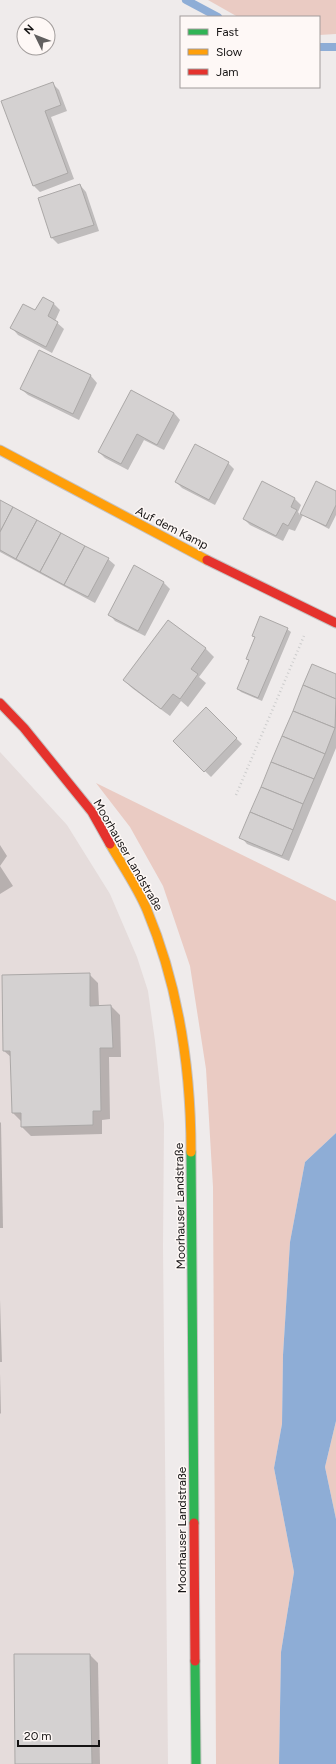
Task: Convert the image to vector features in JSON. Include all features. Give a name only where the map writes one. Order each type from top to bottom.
[{"type":"street","name":"Auf dem Kamp","points":[[0,450],[184,548],[336,623]]},
{"type":"street","name":"Moorhauser Landstraße","points":[[0,702],[24,728],[92,812],[148,909],[172,981],[183,1036],[191,1120],[196,1764]]},
{"type":"path","points":[[236,796],[314,612]]},
{"type":"shaded area","points":[[208,0],[336,0],[336,34],[320,35],[320,16],[236,16]]},
{"type":"shaded area","points":[[0,752],[67,825],[110,894],[137,957],[148,991],[164,1124],[163,1246],[168,1764],[0,1764]]},
{"type":"shaded area","points":[[96,783],[336,901],[336,1133],[305,1162],[290,1242],[283,1355],[282,1424],[274,1468],[294,1572],[281,1652],[279,1764],[216,1764],[213,1187],[206,1069],[190,966],[163,886],[130,827]]},
{"type":"shaded area","points":[[336,1421],[336,1519],[325,1467]]},
{"type":"water","points":[[336,1133],[336,1421],[325,1467],[336,1519],[336,1764],[279,1764],[281,1652],[294,1572],[274,1468],[282,1424],[283,1355],[290,1242],[305,1162]]},
{"type":"building","points":[[53,82],[61,105],[45,111],[68,173],[33,186],[1,101]]},
{"type":"building","points":[[80,184],[94,225],[51,238],[38,198]]},
{"type":"building","points":[[43,297],[54,303],[48,316],[58,322],[46,347],[10,328],[23,304],[35,310]]},
{"type":"building","points":[[39,350],[91,375],[73,414],[20,389]]},
{"type":"building","points":[[131,390],[174,413],[157,445],[137,434],[121,464],[98,452]]},
{"type":"building","points":[[195,444],[229,462],[209,500],[175,482]]},
{"type":"building","points":[[262,481],[295,498],[291,507],[297,510],[288,526],[283,523],[276,536],[243,519]]},
{"type":"building","points":[[316,481],[336,491],[336,505],[326,526],[300,514]]},
{"type":"building","points":[[0,500],[13,507],[0,532]]},
{"type":"building","points":[[13,507],[37,520],[16,559],[0,550],[0,532]]},
{"type":"building","points":[[37,520],[61,533],[40,572],[16,559]]},
{"type":"building","points":[[61,533],[85,546],[64,585],[40,572]]},
{"type":"building","points":[[85,546],[109,558],[88,597],[64,585]]},
{"type":"building","points":[[134,565],[164,582],[138,631],[108,615]]},
{"type":"building","points":[[260,616],[288,628],[258,698],[237,689],[249,660],[246,659],[255,637],[252,636]]},
{"type":"building","points":[[168,620],[206,648],[191,669],[198,674],[180,699],[173,694],[161,709],[123,680]]},
{"type":"building","points":[[312,664],[336,674],[336,699],[303,685]]},
{"type":"building","points":[[303,685],[336,699],[335,728],[293,711]]},
{"type":"building","points":[[206,707],[237,738],[204,772],[173,741]]},
{"type":"building","points":[[293,711],[335,728],[325,754],[282,736]]},
{"type":"building","points":[[282,736],[325,754],[314,779],[271,762]]},
{"type":"building","points":[[271,762],[314,779],[303,804],[261,787]]},
{"type":"building","points":[[261,787],[303,804],[293,830],[250,812]]},
{"type":"building","points":[[250,812],[293,830],[282,856],[239,838]]},
{"type":"building","points":[[90,973],[90,1006],[111,1005],[113,1048],[100,1048],[101,1111],[93,1111],[93,1125],[21,1127],[21,1113],[12,1113],[10,1051],[3,1051],[2,975]]},
{"type":"building","points":[[14,1654],[90,1654],[92,1764],[15,1764]]},
{"type":"waterway","points":[[186,0],[216,16]]},
{"type":"waterway","points":[[320,47],[336,47]]},
{"type":"traffic: fast","points":[[191,1152],[194,1523]]},
{"type":"traffic: fast","points":[[195,1661],[196,1764]]},
{"type":"traffic: slow","points":[[0,450],[207,560]]},
{"type":"traffic: slow","points":[[110,844],[135,885],[147,910],[158,939],[175,999],[186,1059],[189,1090],[191,1152]]},
{"type":"traffic: jam","points":[[207,560],[336,623]]},
{"type":"traffic: jam","points":[[0,703],[24,728],[92,812],[110,844]]},
{"type":"traffic: jam","points":[[194,1523],[195,1661]]}]
